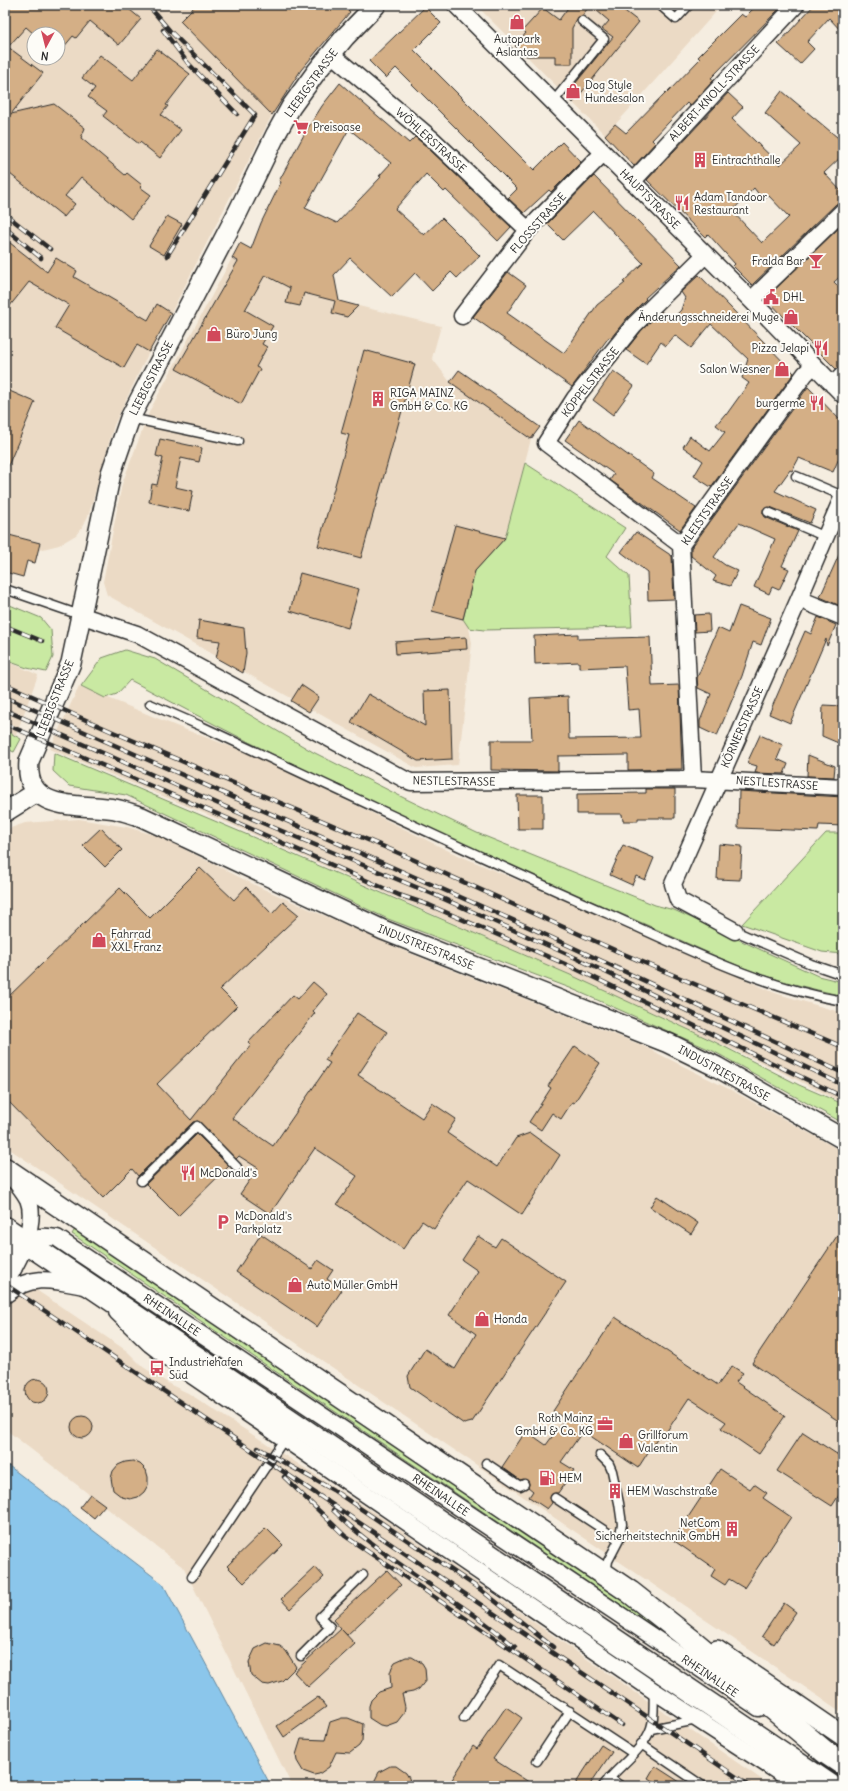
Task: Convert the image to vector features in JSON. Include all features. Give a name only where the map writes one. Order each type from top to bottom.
[{"type":"main road","name":"RHEINALLEE","points":[[6,1170],[630,1592],[696,1644],[825,1752],[843,1764]]},
{"type":"main road","name":"RHEINALLEE","points":[[5,1228],[831,1786]]},
{"type":"street","name":"LIEBIGSTRASSE","points":[[37,792],[30,777],[30,761],[71,663],[111,473],[130,418],[140,396],[234,221],[276,134],[304,89],[344,37],[376,5]]},
{"type":"street","name":"HAUPTSTRASSE","points":[[456,5],[751,300],[814,366],[840,385]]},
{"type":"street","name":"ALBERT-KNOLL-STRASSE","points":[[632,182],[793,6]]},
{"type":"street","name":"WÖHLERSTRASSE","points":[[331,54],[432,139],[528,230]]},
{"type":"street","name":"FLOSSSTRASSE","points":[[462,316],[528,230],[603,153]]},
{"type":"street","points":[[751,300],[843,211]]},
{"type":"street","name":"KÖPPELSTRASSE","points":[[681,545],[546,443],[575,398],[634,325],[706,255]]},
{"type":"street","name":"KLEISTSTRASSE","points":[[694,779],[681,545],[805,374],[814,366]]},
{"type":"street","name":"KÖRNERSTRASSE","points":[[735,931],[678,900],[673,884],[843,496]]},
{"type":"street","points":[[799,599],[843,617]]},
{"type":"street","name":"NESTLESTRASSE","points":[[80,615],[137,634],[404,780],[411,782],[718,779],[843,787]]},
{"type":"street","points":[[5,812],[37,792]]},
{"type":"street","name":"INDUSTRIESTRASSE","points":[[37,792],[49,801],[55,803],[115,809],[142,817],[383,930],[668,1043],[717,1067],[843,1139]]},
{"type":"street","points":[[5,1283],[19,1260],[25,1241],[30,1215],[28,1200],[6,1170]]},
{"type":"street","name":"RHEINALLEE","points":[[25,1241],[42,1236],[57,1238],[825,1752]]},
{"type":"street","points":[[5,1256],[13,1247],[25,1241]]},
{"type":"street","points":[[5,1295],[24,1283],[34,1280],[48,1280],[97,1289]]},
{"type":"street","name":"RHEINALLEE","points":[[97,1289],[123,1319],[158,1351],[654,1691],[800,1786]]},
{"type":"street","name":"RHEINALLEE","points":[[630,1592],[843,1736]]},
{"type":"street","name":"RHEINALLEE","points":[[540,1612],[694,1693]]},
{"type":"lane","points":[[660,5],[676,19],[689,5]]},
{"type":"lane","points":[[553,102],[604,40],[582,20]]},
{"type":"lane","points":[[130,418],[238,441]]},
{"type":"lane","points":[[796,476],[843,496]]},
{"type":"lane","points":[[768,512],[826,537]]},
{"type":"lane","points":[[5,589],[80,615]]},
{"type":"lane","points":[[150,704],[201,726],[558,892],[744,973],[815,996],[843,1001]]},
{"type":"lane","points":[[735,931],[811,964],[843,975]]},
{"type":"lane","points":[[141,1181],[197,1126],[237,1168]]},
{"type":"lane","points":[[192,1576],[285,1438]]},
{"type":"lane","points":[[600,1455],[608,1464],[614,1477],[622,1524],[619,1540],[608,1561],[606,1575]]},
{"type":"lane","points":[[486,1463],[520,1486],[524,1484]]},
{"type":"lane","points":[[555,1498],[619,1540]]},
{"type":"lane","points":[[301,1656],[330,1627],[320,1617],[363,1575]]},
{"type":"lane","points":[[464,1718],[499,1664],[634,1754]]},
{"type":"lane","points":[[603,1786],[609,1778],[634,1754],[651,1729],[654,1691]]},
{"type":"lane","points":[[537,1761],[570,1711]]},
{"type":"lane","points":[[651,1729],[700,1720]]},
{"type":"lane","points":[[640,1744],[703,1786]]},
{"type":"lane","points":[[609,1778],[621,1786]]},
{"type":"shaded area","points":[[5,5],[357,5],[301,70],[272,115],[171,313],[149,352],[114,425],[89,514],[83,526],[76,535],[59,545],[39,550],[40,543],[5,534]]},
{"type":"shaded area","points":[[476,5],[722,5],[605,135]]},
{"type":"shaded area","points":[[232,258],[297,291],[441,326],[432,358],[450,382],[531,439],[505,538],[475,571],[463,619],[469,628],[472,643],[458,765],[416,768],[107,595],[103,582],[122,484],[150,410]]},
{"type":"shaded area","points":[[5,660],[38,675],[16,735],[5,730]]},
{"type":"shaded area","points":[[79,686],[181,728],[256,756],[451,852],[630,928],[775,993],[843,1013],[843,1103],[769,1066],[575,977],[232,825],[50,749]]},
{"type":"shaded area","points":[[79,819],[127,827],[160,837],[259,887],[409,953],[641,1045],[733,1091],[843,1152],[843,1713],[5,1146],[5,830],[25,823]]},
{"type":"shaded area","points":[[5,1269],[127,1351],[143,1367],[171,1385],[188,1393],[387,1521],[771,1786],[292,1786],[184,1568],[5,1429]]},
{"type":"green space","points":[[525,463],[625,528],[607,556],[629,576],[632,627],[484,630],[469,628],[463,619],[475,571],[505,538]]},
{"type":"green space","points":[[5,603],[41,618],[51,630],[53,657],[46,672],[27,668],[5,660]]},
{"type":"green space","points":[[125,650],[155,659],[313,752],[477,833],[655,905],[674,910],[818,976],[843,982],[843,996],[804,987],[753,972],[557,887],[433,831],[311,773],[130,680],[117,694],[105,698],[81,686],[102,658]]},
{"type":"green space","points":[[5,730],[21,739],[14,752],[5,748]]},
{"type":"green space","points":[[54,753],[269,844],[575,977],[713,1041],[799,1085],[843,1104],[843,1123],[713,1051],[570,988],[388,919],[126,795],[69,786],[53,771]]},
{"type":"green space","points":[[826,833],[843,833],[843,954],[822,952],[742,924]]},
{"type":"green space","points":[[76,1228],[667,1627],[731,1679],[72,1234]]},
{"type":"water","points":[[5,1463],[163,1584],[271,1786],[5,1786]]},
{"type":"building","points":[[5,5],[124,5],[141,19],[119,45],[90,21],[76,38],[73,36],[66,44],[66,26],[26,26],[8,47],[26,60],[26,66],[34,66],[43,73],[11,114],[54,104],[85,128],[81,138],[125,175],[127,173],[142,185],[140,187],[151,195],[131,219],[81,177],[65,196],[75,204],[64,217],[5,170]]},
{"type":"building","points":[[196,5],[343,5],[350,12],[301,70],[272,115],[180,21]]},
{"type":"building","points":[[570,5],[590,5],[582,16],[578,17],[572,28],[572,64],[555,64],[555,56],[526,56],[515,46],[526,33],[523,30],[543,8],[559,20]]},
{"type":"building","points":[[590,5],[617,5],[639,22],[573,103],[566,95],[613,37],[602,29],[609,21]]},
{"type":"building","points":[[757,5],[783,5],[711,78],[714,80],[690,106],[687,103],[652,140],[655,143],[634,166],[605,135],[615,124],[626,133],[700,59],[698,57],[741,14],[745,17]]},
{"type":"building","points":[[814,5],[843,5],[843,33],[829,18],[807,42],[814,49],[800,64],[778,44]]},
{"type":"building","points":[[425,7],[441,23],[414,50],[534,170],[562,142],[581,162],[551,192],[549,190],[524,213],[508,198],[517,189],[396,68],[386,78],[369,61]]},
{"type":"building","points":[[157,49],[190,74],[166,105],[168,106],[161,115],[181,130],[160,158],[103,116],[107,111],[88,97],[95,88],[82,78],[100,55],[133,80]]},
{"type":"building","points":[[340,83],[409,143],[415,137],[426,146],[511,227],[498,241],[446,190],[444,192],[426,174],[395,209],[424,235],[442,218],[480,256],[457,278],[451,272],[432,291],[415,273],[392,297],[350,258],[334,275],[339,301],[358,306],[347,317],[332,313],[335,301],[304,293],[300,306],[286,303],[290,288],[265,275],[245,310],[273,326],[262,344],[267,347],[256,367],[260,369],[241,404],[176,369],[238,261],[232,258],[240,243],[251,249],[261,223],[281,182],[279,181],[306,131],[322,106]],"holes":[[[349,129],[391,163],[379,176],[381,177],[337,223],[305,208]]]},
{"type":"building","points":[[782,91],[843,142],[843,155],[824,173],[843,193],[843,202],[836,204],[752,285],[733,266],[735,264],[708,234],[705,237],[647,180],[728,93],[743,107],[732,119],[780,165],[801,145],[765,113]],"holes":[[[754,188],[763,200],[768,195],[789,217],[762,243],[732,211]]]},
{"type":"building","points":[[594,176],[681,265],[645,298],[646,299],[627,318],[611,338],[609,337],[572,387],[473,317],[508,272],[526,285],[507,313],[564,353],[597,305],[625,283],[623,282],[643,263],[593,211],[563,240],[547,224]]},
{"type":"building","points":[[167,216],[182,224],[164,255],[149,246]]},
{"type":"building","points":[[843,224],[843,274],[834,282],[843,291],[843,363],[836,369],[781,314],[767,297]]},
{"type":"building","points":[[5,239],[47,272],[56,258],[77,271],[74,277],[148,320],[157,304],[171,313],[149,352],[137,345],[124,368],[55,328],[69,305],[29,282],[5,312]]},
{"type":"building","points":[[699,275],[794,373],[711,487],[694,476],[703,461],[683,447],[690,436],[710,451],[725,432],[716,425],[725,414],[726,415],[749,383],[742,378],[748,359],[711,324],[691,348],[675,335],[666,346],[661,342],[646,364],[626,350],[641,331],[661,311],[671,320],[681,310],[685,298],[681,292]]},
{"type":"building","points":[[364,350],[415,364],[361,558],[318,546],[349,435],[341,433]]},
{"type":"building","points":[[459,370],[540,427],[531,439],[450,382]]},
{"type":"building","points":[[613,371],[634,386],[613,415],[593,400]]},
{"type":"building","points":[[808,387],[843,423],[843,449],[833,472],[799,458],[792,471],[790,470],[775,491],[816,510],[810,523],[770,507],[763,509],[765,517],[798,531],[782,566],[789,569],[779,590],[772,587],[769,594],[754,587],[775,539],[739,523],[714,557],[725,565],[738,571],[730,586],[713,581],[716,576],[691,556],[691,548]]},
{"type":"building","points":[[5,389],[35,402],[5,473]]},
{"type":"building","points":[[579,420],[654,474],[652,478],[696,508],[680,530],[610,480],[614,474],[565,440]]},
{"type":"building","points":[[160,439],[202,448],[199,462],[181,458],[178,472],[175,487],[193,491],[189,511],[149,502],[152,484],[157,485],[163,458],[156,456]]},
{"type":"building","points":[[455,525],[505,538],[475,571],[463,619],[432,611]]},
{"type":"building","points":[[636,532],[672,556],[674,599],[648,600],[647,572],[621,552]]},
{"type":"building","points":[[5,534],[40,543],[35,563],[27,561],[23,577],[5,572],[8,551],[5,550]]},
{"type":"building","points":[[843,546],[843,607],[820,597]]},
{"type":"building","points":[[300,573],[359,589],[348,628],[290,611]]},
{"type":"building","points":[[739,606],[771,618],[761,645],[753,642],[742,676],[717,736],[700,728],[700,721],[711,694],[698,688],[697,678],[718,628],[729,633]]},
{"type":"building","points":[[709,614],[710,631],[695,632],[694,615]]},
{"type":"building","points":[[818,617],[836,625],[827,646],[826,639],[790,723],[769,714],[805,631],[811,634]]},
{"type":"building","points":[[199,620],[244,628],[246,653],[243,673],[216,658],[220,641],[197,638]]},
{"type":"building","points":[[578,634],[578,639],[650,637],[652,686],[679,685],[682,769],[628,770],[628,755],[558,756],[558,771],[491,770],[491,740],[532,740],[530,698],[568,696],[569,739],[641,738],[639,709],[628,710],[625,666],[579,668],[579,662],[535,664],[534,636]]},
{"type":"building","points":[[466,637],[467,649],[396,654],[395,642]]},
{"type":"building","points":[[301,685],[319,697],[309,712],[291,701]]},
{"type":"building","points":[[450,690],[452,759],[418,761],[351,722],[368,694],[425,726],[424,691]]},
{"type":"building","points":[[823,705],[843,706],[843,745],[822,736]]},
{"type":"building","points":[[760,735],[783,745],[777,759],[788,764],[784,774],[755,773],[757,766],[747,763]]},
{"type":"building","points":[[808,755],[835,766],[834,777],[807,776]]},
{"type":"building","points":[[646,789],[675,789],[675,818],[638,818],[638,821],[623,821],[622,814],[577,814],[577,794],[646,793]]},
{"type":"building","points":[[739,791],[843,797],[843,826],[819,825],[818,831],[738,828]]},
{"type":"building","points":[[517,795],[543,795],[543,829],[518,829]]},
{"type":"building","points":[[101,828],[122,850],[105,867],[83,845]]},
{"type":"building","points":[[719,844],[742,846],[740,880],[717,879]]},
{"type":"building","points":[[623,845],[654,858],[645,880],[636,876],[632,885],[610,875]]},
{"type":"building","points":[[200,868],[234,900],[246,887],[272,914],[283,902],[299,915],[220,989],[237,1006],[157,1084],[191,1120],[251,1045],[248,1043],[293,995],[298,999],[313,982],[327,994],[313,1011],[315,1013],[232,1118],[273,1146],[330,1063],[325,1060],[357,1013],[387,1032],[358,1075],[422,1118],[432,1103],[456,1119],[447,1133],[497,1167],[516,1138],[530,1133],[560,1155],[522,1215],[468,1179],[434,1229],[422,1221],[403,1249],[337,1204],[357,1176],[315,1148],[270,1214],[240,1194],[258,1168],[239,1156],[236,1159],[198,1121],[193,1122],[138,1176],[132,1169],[103,1198],[5,1098],[5,1000],[120,888],[150,918]]},
{"type":"building","points":[[575,1046],[600,1063],[574,1103],[572,1102],[561,1119],[552,1113],[541,1130],[529,1122],[551,1088],[548,1086]]},
{"type":"building","name":"McDonald's","points":[[197,1134],[229,1166],[178,1216],[146,1184]]},
{"type":"building","points":[[657,1196],[698,1223],[691,1234],[650,1207]]},
{"type":"building","points":[[843,1227],[843,1424],[752,1363]]},
{"type":"building","name":"Auto Müller GmbH","points":[[261,1234],[312,1269],[318,1260],[333,1270],[327,1279],[342,1290],[317,1327],[236,1272]]},
{"type":"building","points":[[478,1236],[495,1247],[501,1238],[566,1282],[472,1422],[464,1424],[410,1387],[408,1376],[425,1349],[455,1369],[476,1334],[449,1315],[478,1271],[462,1260]]},
{"type":"building","points":[[615,1317],[718,1385],[732,1366],[743,1373],[736,1382],[785,1416],[759,1454],[721,1428],[726,1422],[689,1398],[665,1434],[661,1432],[638,1468],[583,1431],[561,1462],[574,1470],[558,1493],[551,1495],[550,1498],[552,1503],[547,1509],[529,1497],[533,1491],[528,1487],[529,1484],[527,1480],[520,1480],[502,1467],[526,1431],[546,1445],[565,1419],[553,1411]]},
{"type":"building","points":[[37,1379],[46,1382],[49,1391],[46,1400],[37,1403],[28,1400],[25,1391],[28,1382]]},
{"type":"building","points":[[82,1416],[90,1419],[93,1427],[90,1435],[82,1438],[74,1435],[71,1427],[74,1419]]},
{"type":"building","points":[[803,1432],[843,1458],[843,1489],[832,1506],[777,1471]]},
{"type":"building","points":[[133,1461],[140,1464],[146,1470],[148,1485],[144,1492],[138,1497],[130,1499],[122,1497],[113,1490],[111,1478],[113,1471],[118,1465]]},
{"type":"building","name":"NetCom Sicherheitstechnik GmbH","points":[[720,1469],[750,1489],[754,1484],[767,1493],[763,1498],[791,1517],[744,1588],[729,1579],[725,1585],[711,1576],[715,1569],[673,1540]]},
{"type":"building","points":[[90,1494],[105,1505],[94,1518],[80,1507]]},
{"type":"building","points":[[266,1528],[283,1545],[244,1583],[227,1566]]},
{"type":"building","points":[[315,1567],[324,1577],[290,1609],[281,1599]]},
{"type":"building","points":[[387,1570],[401,1585],[347,1635],[342,1630],[355,1644],[308,1687],[294,1672],[341,1629],[333,1620]]},
{"type":"building","points":[[784,1603],[796,1612],[774,1644],[762,1636]]},
{"type":"building","points":[[267,1643],[280,1646],[286,1651],[296,1667],[282,1681],[269,1685],[262,1684],[251,1675],[249,1662],[255,1649]]},
{"type":"building","points":[[406,1657],[412,1657],[422,1663],[425,1668],[426,1680],[419,1689],[402,1694],[405,1707],[404,1713],[397,1722],[386,1726],[380,1725],[369,1718],[369,1706],[371,1700],[379,1692],[391,1688],[390,1673],[392,1667],[395,1662]]},
{"type":"building","points":[[318,1697],[326,1707],[284,1737],[277,1726]]},
{"type":"building","points":[[506,1707],[522,1718],[493,1759],[535,1786],[448,1786],[473,1746],[477,1749]]},
{"type":"building","points":[[342,1718],[348,1718],[363,1724],[362,1741],[359,1746],[350,1753],[336,1752],[329,1767],[319,1774],[314,1775],[303,1771],[297,1761],[296,1755],[301,1739],[325,1740],[330,1722]]},
{"type":"building","points":[[601,1745],[612,1752],[589,1786],[574,1786]]},
{"type":"building","points":[[390,1766],[396,1766],[406,1773],[411,1786],[372,1786],[379,1772]]},
{"type":"building","points":[[655,1766],[686,1786],[660,1786],[648,1778]]},
{"type":"railway","points":[[148,5],[170,31],[255,115],[167,256]]},
{"type":"railway","points":[[163,30],[187,62],[237,114]]},
{"type":"railway","points":[[5,214],[50,249]]},
{"type":"railway","points":[[5,228],[41,258]]},
{"type":"railway","points":[[5,626],[42,641]]},
{"type":"railway","points":[[5,684],[113,732],[401,854],[619,952],[843,1047]]},
{"type":"railway","points":[[5,697],[533,929],[843,1073]]},
{"type":"railway","points":[[5,710],[253,819],[435,895],[576,958],[843,1085]]},
{"type":"railway","points":[[5,724],[229,819],[399,895],[429,905],[572,967],[843,1097]]},
{"type":"railway","points":[[5,1284],[750,1786]]},
{"type":"railway","points":[[258,1448],[333,1490],[481,1590],[553,1647]]},
{"type":"railway","points":[[284,1477],[345,1536],[622,1725]]},
{"type":"railway","points":[[333,1510],[376,1547],[470,1612],[515,1647]]},
{"type":"place","name":"Autopark Aslantas","points":[[517,22]]},
{"type":"place","name":"Dog Style Hundesalon","points":[[573,91]]},
{"type":"place","name":"Preisoase","points":[[301,127]]},
{"type":"place","name":"Eintrachthalle","points":[[700,160]]},
{"type":"place","name":"Adam Tandoor Restaurant","points":[[682,203]]},
{"type":"place","name":"Fralda Bar","points":[[816,261]]},
{"type":"place","name":"DHL","points":[[771,297]]},
{"type":"place","name":"Änderungsschneiderei Muge","points":[[791,317]]},
{"type":"place","name":"Büro Jung","points":[[214,334]]},
{"type":"place","name":"Pizza Jelapi","points":[[821,348]]},
{"type":"place","name":"Salon Wiesner","points":[[782,369]]},
{"type":"place","name":"RIGA MAINZ GmbH & Co. KG","points":[[378,399]]},
{"type":"place","name":"burgerme","points":[[817,403]]},
{"type":"place","name":"Fahrrad XXL Franz","points":[[99,940]]},
{"type":"place","name":"McDonald's","points":[[188,1173]]},
{"type":"place","name":"McDonald's Parkplatz","points":[[223,1222]]},
{"type":"place","name":"Auto Müller GmbH","points":[[295,1285]]},
{"type":"place","name":"Honda","points":[[482,1319]]},
{"type":"place","name":"Industriehafen Süd","points":[[157,1368]]},
{"type":"place","name":"Roth Mainz GmbH & Co. KG","points":[[605,1424]]},
{"type":"place","name":"Grillforum Valentin","points":[[626,1441]]},
{"type":"place","name":"HEM","points":[[547,1478]]},
{"type":"place","name":"HEM Waschstraße","points":[[615,1491]]},
{"type":"place","name":"NetCom Sicherheitstechnik GmbH","points":[[732,1529]]}]
